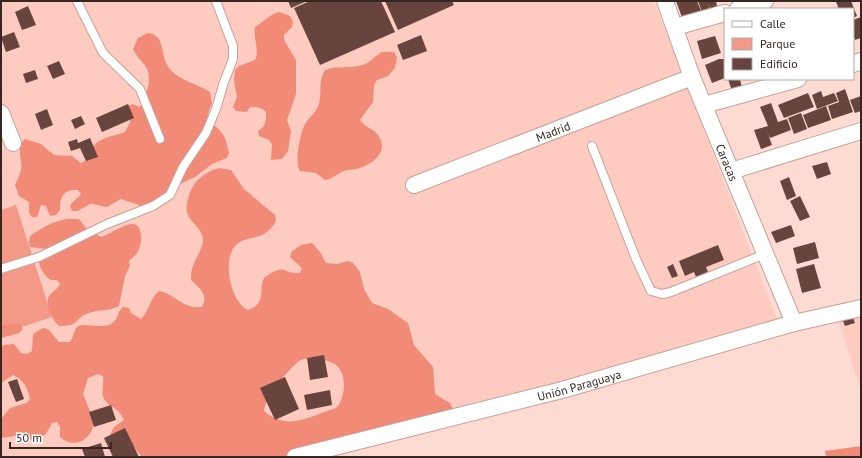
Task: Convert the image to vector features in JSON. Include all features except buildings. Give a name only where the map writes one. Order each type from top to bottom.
[{"type":"street","name":"Caracas","points":[[665,1],[692,77],[794,323]]},
{"type":"street","points":[[741,8],[765,1]]},
{"type":"street","points":[[675,27],[724,13]]},
{"type":"street","name":"Madrid","points":[[414,185],[692,77]]},
{"type":"street","points":[[704,105],[794,80]]},
{"type":"street","points":[[1,113],[13,143]]},
{"type":"street","points":[[731,171],[861,131]]},
{"type":"street","name":"Unión Paraguaya","points":[[295,457],[562,390],[794,323],[861,308]]},
{"type":"lane","points":[[77,1],[103,53],[140,89],[160,139]]},
{"type":"lane","points":[[1,269],[39,257],[107,224],[147,208],[170,195],[183,167],[193,156],[206,134],[218,105],[224,82],[233,59],[233,46],[216,1]]},
{"type":"lane","points":[[592,146],[636,259],[651,291],[662,294],[671,292],[765,254]]},
{"type":"shaded area","points":[[1,1],[654,1],[783,335],[295,457],[1,457]]},
{"type":"shaded area","points":[[279,12],[290,16],[293,21],[292,27],[284,35],[284,40],[296,60],[296,94],[287,120],[291,131],[288,151],[282,159],[271,160],[272,144],[269,140],[259,136],[258,131],[265,123],[266,112],[261,108],[255,107],[250,107],[247,112],[236,111],[233,107],[237,97],[234,81],[235,70],[239,66],[255,60],[257,48],[255,27],[273,14]]},
{"type":"shaded area","points":[[148,33],[153,34],[160,41],[165,61],[171,70],[181,78],[210,92],[212,103],[208,118],[224,136],[229,153],[227,158],[212,164],[195,177],[184,182],[156,201],[142,206],[121,199],[107,207],[92,204],[78,211],[72,211],[70,206],[81,194],[78,190],[73,190],[66,192],[63,195],[60,210],[56,215],[50,216],[46,206],[41,205],[37,217],[32,217],[29,213],[29,202],[19,196],[15,185],[21,170],[20,146],[22,142],[25,139],[41,144],[54,155],[72,156],[81,163],[87,159],[92,147],[97,142],[104,138],[125,132],[130,122],[128,106],[133,104],[139,107],[143,104],[148,86],[149,76],[146,67],[133,49],[138,38]]},
{"type":"shaded area","points":[[382,52],[394,52],[397,57],[395,68],[388,76],[377,80],[374,85],[373,102],[360,120],[376,132],[380,138],[382,149],[380,154],[367,165],[356,169],[346,170],[330,179],[325,180],[316,173],[300,171],[298,167],[298,148],[301,134],[305,124],[318,107],[321,82],[325,70],[365,64]]},
{"type":"shaded area","points":[[219,168],[231,170],[244,189],[275,215],[276,221],[266,233],[240,242],[235,246],[231,253],[229,261],[230,281],[233,291],[242,306],[248,310],[258,304],[261,297],[264,278],[271,273],[283,270],[300,273],[302,268],[290,257],[292,251],[301,245],[312,243],[320,252],[326,263],[337,264],[348,261],[353,263],[360,272],[364,289],[372,303],[388,309],[408,323],[414,345],[433,367],[435,394],[450,403],[455,414],[310,457],[142,457],[134,447],[109,437],[114,427],[124,420],[122,415],[104,399],[103,376],[98,374],[88,378],[83,394],[94,421],[90,433],[82,441],[72,443],[60,437],[60,427],[57,422],[52,423],[46,434],[37,440],[32,440],[22,435],[1,438],[1,419],[10,408],[27,403],[30,399],[24,384],[17,377],[13,375],[1,383],[1,350],[3,345],[14,344],[21,353],[27,354],[32,351],[33,334],[43,328],[48,329],[59,342],[70,342],[77,327],[83,325],[103,326],[111,324],[115,321],[123,307],[129,308],[131,313],[141,319],[159,291],[190,306],[202,307],[204,295],[191,280],[191,273],[194,262],[201,249],[203,236],[187,213],[187,204],[196,182],[210,171]],"holes":[[[311,357],[333,363],[341,372],[344,385],[342,398],[336,408],[308,418],[290,421],[282,421],[264,411],[265,405],[273,391],[294,365],[300,360]]]},
{"type":"shaded area","points":[[67,219],[79,219],[86,228],[101,237],[127,225],[137,225],[140,231],[141,240],[138,252],[129,261],[130,266],[125,276],[119,306],[89,313],[71,325],[59,326],[48,308],[48,299],[60,284],[57,280],[51,280],[47,277],[40,266],[39,263],[46,249],[30,247],[29,242],[30,236],[39,230],[52,223]]},
{"type":"shaded area","points":[[861,312],[861,391],[838,318]]},
{"type":"shaded area","points":[[20,324],[23,329],[19,333],[1,338],[1,325]]},
{"type":"shaded area","points":[[861,446],[861,457],[826,457],[825,451]]},
{"type":"green space","points":[[16,205],[52,317],[1,334],[1,210]]}]
